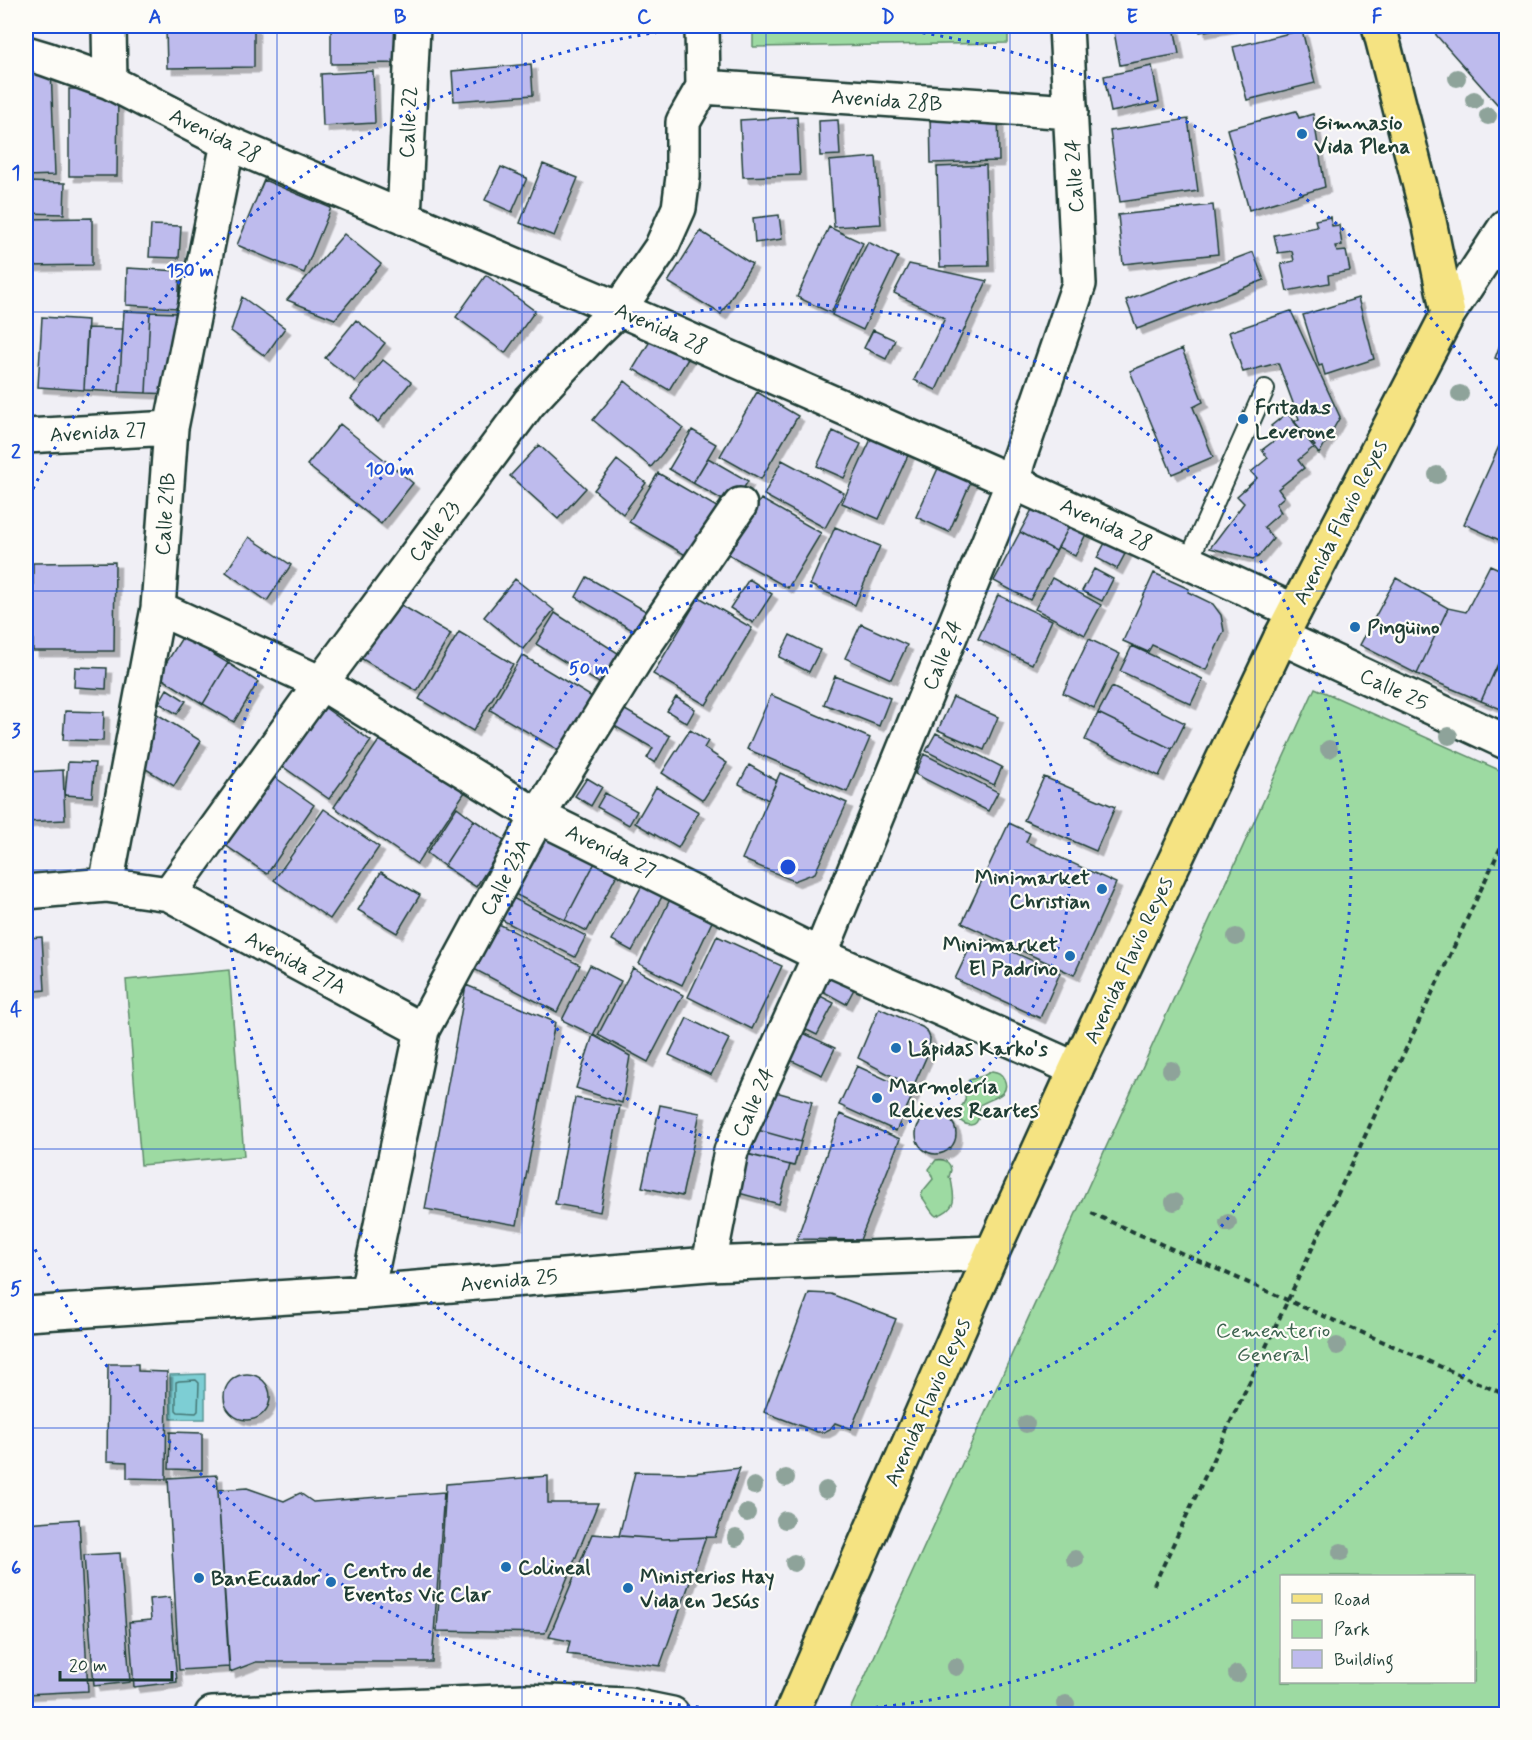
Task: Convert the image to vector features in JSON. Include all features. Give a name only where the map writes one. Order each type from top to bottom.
[{"type":"main road","points":[[1379,26],[1429,221],[1448,314]]},
{"type":"main road","name":"Avenida Flavio Reyes","points":[[791,1714],[992,1253],[1076,1069],[1287,624],[1448,314]]},
{"type":"street","points":[[109,26],[110,82]]},
{"type":"street","name":"Calle 22","points":[[404,218],[413,26]]},
{"type":"street","points":[[702,26],[703,87]]},
{"type":"street","name":"Calle 24","points":[[708,1264],[731,1151],[820,955],[1013,482],[1018,461],[1079,284],[1066,26]]},
{"type":"street","name":"Avenida 28","points":[[26,53],[110,82],[228,143],[619,309],[1013,482],[1188,562],[1287,624]]},
{"type":"street","name":"Avenida 28B","points":[[703,87],[1071,112]]},
{"type":"street","name":"Calle 23","points":[[169,894],[321,683],[529,404],[619,309],[661,248],[679,207],[683,177],[683,122],[703,87]]},
{"type":"street","name":"Calle 21B","points":[[106,885],[158,608],[171,428],[228,143]]},
{"type":"street","name":"Avenida Flavio Reyes","points":[[1448,314],[1506,226]]},
{"type":"street","name":"Avenida 27","points":[[26,436],[171,428]]},
{"type":"street","name":"Calle 23A","points":[[368,1292],[422,1030],[538,816],[640,652],[740,505]]},
{"type":"street","name":"Avenida 27","points":[[158,608],[321,683],[538,816],[820,955],[1076,1069]]},
{"type":"street","name":"Calle 25","points":[[1287,624],[1506,742]]},
{"type":"street","points":[[26,892],[106,885],[169,894]]},
{"type":"street","name":"Avenida 27A","points":[[169,894],[422,1030]]},
{"type":"street","name":"Avenida 25","points":[[26,1314],[368,1292],[708,1264],[992,1253]]},
{"type":"street","points":[[212,1714],[524,1701],[628,1705],[672,1714]]},
{"type":"lane","points":[[1188,562],[1265,389]]},
{"type":"path","points":[[1154,1585],[1506,836]]},
{"type":"path","points":[[1091,1213],[1506,1395]]},
{"type":"green space","points":[[753,26],[1008,26],[1008,43],[753,47]]},
{"type":"green space","name":"Cementerio General","points":[[1315,688],[1506,773],[1506,1714],[855,1714],[849,1712]]},
{"type":"green space","points":[[229,970],[244,1156],[141,1165],[126,980]]},
{"type":"green space","points":[[992,1071],[1003,1077],[1005,1089],[999,1096],[980,1105],[976,1123],[966,1124],[957,1116],[965,1100],[964,1086],[969,1080]]},
{"type":"green space","points":[[936,1160],[944,1160],[949,1165],[951,1170],[949,1177],[954,1197],[952,1206],[936,1216],[921,1196],[933,1179],[929,1169]]},
{"type":"water","points":[[205,1374],[205,1419],[171,1419],[170,1375]]},
{"type":"building","points":[[331,26],[400,26],[400,63],[331,64]]},
{"type":"building","points":[[1113,26],[1174,26],[1179,54],[1120,65]]},
{"type":"building","points":[[1199,26],[1233,26],[1200,32]]},
{"type":"building","points":[[1434,26],[1502,26],[1506,30],[1506,114],[1436,35]]},
{"type":"building","points":[[254,27],[254,67],[167,68],[166,29]]},
{"type":"building","points":[[1302,30],[1315,83],[1247,100],[1233,47]]},
{"type":"building","points":[[531,64],[533,95],[454,101],[452,71]]},
{"type":"building","points":[[1152,66],[1159,102],[1111,112],[1104,76]]},
{"type":"building","points":[[51,68],[55,175],[26,176],[26,69]]},
{"type":"building","points":[[373,71],[375,123],[323,126],[321,74]]},
{"type":"building","points":[[69,89],[118,89],[117,176],[69,176]]},
{"type":"building","points":[[998,110],[999,161],[931,163],[930,113]]},
{"type":"building","points":[[1296,111],[1299,118],[1313,114],[1325,187],[1249,210],[1227,129]]},
{"type":"building","points":[[797,117],[800,175],[743,177],[740,120]]},
{"type":"building","points":[[1188,119],[1198,191],[1120,202],[1110,131]]},
{"type":"building","points":[[838,120],[840,155],[820,156],[819,121]]},
{"type":"building","points":[[876,157],[881,224],[834,227],[829,161]]},
{"type":"building","points":[[543,164],[578,178],[554,236],[520,223]]},
{"type":"building","points":[[986,165],[989,266],[940,267],[937,167]]},
{"type":"building","points":[[501,167],[527,178],[512,212],[485,200]]},
{"type":"building","points":[[264,180],[331,208],[304,273],[237,245]]},
{"type":"building","points":[[26,182],[65,183],[64,214],[26,213]]},
{"type":"building","points":[[1213,205],[1218,254],[1123,264],[1118,215]]},
{"type":"building","points":[[779,215],[782,239],[755,243],[753,218]]},
{"type":"building","points":[[1330,217],[1332,226],[1339,225],[1342,245],[1335,246],[1337,252],[1346,251],[1350,271],[1328,275],[1329,283],[1287,291],[1281,264],[1294,261],[1292,251],[1278,253],[1274,235],[1317,227],[1315,220]]},
{"type":"building","points":[[92,218],[92,265],[26,266],[26,219]]},
{"type":"building","points":[[151,225],[181,226],[179,258],[149,257]]},
{"type":"building","points":[[829,227],[863,243],[831,313],[797,297]]},
{"type":"building","points":[[700,231],[752,264],[721,314],[668,282]]},
{"type":"building","points":[[344,234],[381,264],[335,319],[287,300]]},
{"type":"building","points":[[868,242],[898,257],[863,330],[832,315]]},
{"type":"building","points":[[1253,252],[1264,280],[1137,329],[1126,300]]},
{"type":"building","points":[[909,264],[987,281],[936,390],[914,380],[945,318],[894,293]]},
{"type":"building","points":[[127,268],[180,271],[178,308],[126,305]]},
{"type":"building","points":[[486,275],[535,311],[505,353],[456,317]]},
{"type":"building","points":[[242,297],[285,328],[265,356],[231,331]]},
{"type":"building","points":[[1358,298],[1374,359],[1325,375],[1322,365],[1319,366],[1303,315]]},
{"type":"building","points":[[124,311],[150,312],[146,393],[119,392]]},
{"type":"building","points":[[1291,311],[1340,417],[1319,454],[1294,422],[1299,419],[1278,363],[1243,372],[1229,332]]},
{"type":"building","points":[[150,312],[177,313],[173,394],[146,393]]},
{"type":"building","points":[[42,317],[88,320],[84,390],[38,387]]},
{"type":"building","points":[[356,320],[385,343],[355,381],[325,358]]},
{"type":"building","points":[[87,328],[123,329],[119,392],[84,390]]},
{"type":"building","points":[[873,330],[895,340],[886,359],[864,348]]},
{"type":"building","points":[[1506,332],[1506,362],[1495,358]]},
{"type":"building","points":[[655,333],[691,354],[669,390],[633,369]]},
{"type":"building","points":[[1182,349],[1203,402],[1193,407],[1213,457],[1172,474],[1130,371]]},
{"type":"building","points":[[383,360],[411,382],[378,422],[351,399]]},
{"type":"building","points":[[625,381],[683,428],[651,467],[593,420]]},
{"type":"building","points":[[757,392],[798,416],[761,479],[720,456]]},
{"type":"building","points":[[1287,413],[1315,446],[1298,460],[1304,468],[1278,489],[1284,497],[1276,504],[1281,512],[1264,527],[1273,539],[1258,557],[1253,559],[1210,548],[1244,503],[1237,496],[1257,478],[1251,472],[1268,458],[1262,450],[1279,437],[1271,426]]},
{"type":"building","points":[[340,424],[413,483],[381,524],[307,465]]},
{"type":"building","points":[[692,430],[716,444],[693,483],[669,469]]},
{"type":"building","points":[[833,431],[861,444],[844,478],[817,466]]},
{"type":"building","points":[[1504,435],[1506,437],[1506,543],[1464,524]]},
{"type":"building","points":[[872,437],[909,453],[879,519],[842,503]]},
{"type":"building","points":[[539,445],[586,488],[558,519],[510,476]]},
{"type":"building","points":[[708,458],[748,481],[733,506],[693,483]]},
{"type":"building","points":[[617,460],[646,483],[623,514],[594,490]]},
{"type":"building","points":[[782,460],[844,493],[825,528],[764,495]]},
{"type":"building","points":[[940,464],[972,479],[949,532],[916,517]]},
{"type":"building","points":[[658,473],[722,510],[694,560],[629,522]]},
{"type":"building","points":[[761,499],[821,533],[788,588],[728,554]]},
{"type":"building","points":[[1034,506],[1070,525],[1056,551],[1020,532]]},
{"type":"building","points":[[1070,525],[1086,534],[1075,556],[1058,547]]},
{"type":"building","points":[[835,527],[880,546],[855,605],[810,585]]},
{"type":"building","points":[[1020,532],[1056,551],[1030,600],[994,581]]},
{"type":"building","points":[[249,537],[291,565],[267,601],[226,572]]},
{"type":"building","points":[[1106,541],[1126,552],[1117,569],[1097,558]]},
{"type":"building","points":[[115,562],[114,651],[33,651],[33,563]]},
{"type":"building","points":[[1490,565],[1506,572],[1506,646],[1481,701],[1417,674],[1448,608],[1466,612]]},
{"type":"building","points":[[1094,569],[1113,579],[1102,601],[1082,591]]},
{"type":"building","points":[[1154,573],[1189,589],[1188,592],[1213,604],[1221,615],[1224,631],[1206,670],[1152,645],[1148,652],[1123,641]]},
{"type":"building","points":[[587,577],[651,614],[639,634],[576,597]]},
{"type":"building","points":[[1052,578],[1101,605],[1085,635],[1035,609]]},
{"type":"building","points":[[1396,578],[1448,608],[1417,674],[1360,645]]},
{"type":"building","points":[[515,579],[554,610],[523,649],[484,617]]},
{"type":"building","points":[[749,579],[772,594],[753,623],[730,608]]},
{"type":"building","points":[[998,595],[1052,620],[1032,664],[978,639]]},
{"type":"building","points":[[699,597],[752,628],[706,705],[653,674]]},
{"type":"building","points":[[391,599],[451,634],[417,691],[357,656]]},
{"type":"building","points":[[555,613],[621,655],[602,685],[536,644]]},
{"type":"building","points":[[861,624],[907,645],[891,679],[845,658]]},
{"type":"building","points":[[459,632],[513,664],[473,731],[419,699]]},
{"type":"building","points":[[790,635],[820,650],[809,672],[779,657]]},
{"type":"building","points":[[183,636],[228,663],[203,704],[158,676]]},
{"type":"building","points":[[1089,639],[1120,654],[1094,708],[1063,693]]},
{"type":"building","points":[[1132,646],[1203,679],[1191,704],[1120,671]]},
{"type":"building","points":[[1506,646],[1506,711],[1481,701]]},
{"type":"building","points":[[522,655],[597,700],[565,754],[490,710]]},
{"type":"building","points":[[228,663],[258,682],[234,722],[203,704]]},
{"type":"building","points":[[75,667],[107,668],[106,689],[74,687]]},
{"type":"building","points":[[835,676],[890,698],[879,726],[824,704]]},
{"type":"building","points":[[1112,687],[1185,723],[1172,749],[1098,713]]},
{"type":"building","points":[[167,689],[186,701],[177,714],[159,703]]},
{"type":"building","points":[[771,695],[870,738],[847,792],[747,749]]},
{"type":"building","points":[[676,697],[695,709],[687,723],[667,711]]},
{"type":"building","points":[[953,697],[998,717],[984,750],[938,730]]},
{"type":"building","points":[[324,707],[371,741],[329,799],[282,766]]},
{"type":"building","points":[[620,707],[670,736],[655,763],[647,758],[653,748],[611,724]]},
{"type":"building","points":[[149,709],[201,741],[174,786],[121,754]]},
{"type":"building","points":[[65,711],[104,712],[103,741],[63,740]]},
{"type":"building","points":[[1098,713],[1172,749],[1159,776],[1085,740]]},
{"type":"building","points":[[690,730],[708,741],[704,748],[727,763],[703,800],[662,773]]},
{"type":"building","points":[[936,733],[1002,767],[994,785],[926,751]]},
{"type":"building","points":[[382,736],[465,792],[417,864],[334,807]]},
{"type":"building","points":[[924,754],[998,792],[988,811],[915,774]]},
{"type":"building","points":[[68,762],[95,763],[92,797],[65,795]]},
{"type":"building","points":[[749,765],[777,781],[768,800],[739,784]]},
{"type":"building","points":[[63,770],[65,820],[26,822],[26,772]]},
{"type":"building","points":[[780,773],[847,803],[815,873],[794,881],[742,859]]},
{"type":"building","points":[[273,776],[314,805],[267,874],[225,845]]},
{"type":"building","points":[[1044,777],[1115,807],[1096,851],[1024,820]]},
{"type":"building","points":[[587,778],[602,787],[591,806],[575,796]]},
{"type":"building","points":[[656,787],[699,812],[678,848],[635,823]]},
{"type":"building","points":[[605,793],[637,811],[629,825],[597,807]]},
{"type":"building","points":[[457,807],[474,820],[444,866],[427,853]]},
{"type":"building","points":[[324,809],[379,847],[330,919],[274,880]]},
{"type":"building","points":[[474,820],[506,841],[476,887],[444,866]]},
{"type":"building","points":[[1009,823],[1030,833],[1026,842],[1116,883],[1074,975],[962,923]]},
{"type":"building","points":[[545,825],[600,853],[565,920],[511,892]]},
{"type":"building","points":[[600,853],[622,865],[587,931],[565,920]]},
{"type":"building","points":[[381,872],[420,895],[397,933],[358,910]]},
{"type":"building","points":[[644,882],[664,893],[632,951],[612,940]]},
{"type":"building","points":[[674,891],[717,911],[682,985],[639,964]]},
{"type":"building","points":[[511,897],[586,936],[575,957],[500,919]]},
{"type":"building","points":[[493,921],[580,965],[557,1012],[470,967]]},
{"type":"building","points":[[717,936],[782,966],[752,1029],[688,997]]},
{"type":"building","points":[[42,937],[45,990],[26,992],[26,938]]},
{"type":"building","points":[[982,938],[1060,973],[1040,1018],[955,979],[973,941],[980,944]]},
{"type":"building","points":[[830,957],[862,974],[846,1004],[815,987]]},
{"type":"building","points":[[590,965],[621,981],[593,1035],[562,1020]]},
{"type":"building","points":[[633,968],[683,995],[648,1062],[598,1035]]},
{"type":"building","points":[[466,985],[555,1022],[517,1225],[425,1209]]},
{"type":"building","points":[[799,985],[834,1003],[817,1035],[782,1018]]},
{"type":"building","name":"Lápidas Karko's","points":[[879,1008],[927,1031],[930,1038],[929,1051],[913,1087],[858,1058]]},
{"type":"building","points":[[687,1018],[729,1039],[711,1075],[669,1055]]},
{"type":"building","points":[[784,1024],[835,1048],[822,1075],[771,1051]]},
{"type":"building","points":[[593,1035],[630,1056],[622,1103],[576,1088]]},
{"type":"building","name":"Marmolería Relieves Reartes","points":[[857,1066],[914,1092],[896,1131],[839,1105]]},
{"type":"building","points":[[758,1087],[812,1102],[801,1142],[747,1127]]},
{"type":"building","points":[[575,1098],[620,1106],[600,1212],[555,1204]]},
{"type":"building","points":[[660,1105],[700,1113],[682,1196],[642,1187]]},
{"type":"building","points":[[840,1114],[900,1139],[860,1240],[797,1239]]},
{"type":"building","points":[[936,1114],[950,1120],[956,1134],[950,1148],[936,1154],[922,1148],[916,1134],[922,1120]]},
{"type":"building","points":[[747,1127],[801,1142],[794,1166],[740,1152]]},
{"type":"building","points":[[746,1154],[790,1165],[779,1204],[735,1192]]},
{"type":"building","points":[[809,1293],[831,1294],[896,1319],[851,1429],[835,1423],[824,1432],[817,1432],[764,1412]]},
{"type":"building","points":[[108,1364],[138,1364],[138,1371],[167,1372],[166,1479],[127,1478],[127,1462],[107,1461]]},
{"type":"building","points":[[252,1374],[264,1380],[269,1388],[269,1406],[264,1414],[256,1419],[242,1420],[234,1417],[227,1410],[224,1392],[227,1384],[234,1377]]},
{"type":"building","points":[[170,1432],[202,1433],[202,1470],[169,1469]]},
{"type":"building","points":[[740,1468],[715,1537],[664,1539],[619,1536],[635,1472],[693,1473]]},
{"type":"building","name":"BanEcuador","points":[[217,1475],[229,1667],[179,1670],[168,1478]]},
{"type":"building","name":"Colineal","points":[[548,1476],[548,1503],[598,1503],[545,1633],[437,1631],[446,1484]]},
{"type":"building","name":"Centro de Eventos Vic Clar","points":[[247,1488],[284,1501],[300,1493],[313,1502],[444,1492],[432,1662],[256,1662],[230,1672],[218,1490]]},
{"type":"building","points":[[79,1519],[88,1691],[26,1694],[26,1523]]},
{"type":"building","name":"Ministerios Hay Vida en Jesús","points":[[592,1534],[664,1539],[706,1537],[660,1666],[567,1654],[570,1641],[549,1637]]},
{"type":"building","points":[[120,1553],[130,1682],[94,1686],[84,1555]]},
{"type":"building","points":[[170,1597],[177,1682],[134,1687],[129,1622],[151,1620],[149,1599]]},
{"type":"place","name":"Gimnasio Vida Plena","points":[[1302,134]]},
{"type":"place","name":"Fritadas Leverone","points":[[1243,419]]},
{"type":"place","name":"Pingüino","points":[[1355,627]]},
{"type":"place","name":"Minimarket Christian","points":[[1102,889]]},
{"type":"place","name":"Minimarket El Padrino","points":[[1070,956]]},
{"type":"place","name":"Lápidas Karko's","points":[[896,1048]]},
{"type":"place","name":"Marmolería Relieves Reartes","points":[[877,1098]]},
{"type":"place","name":"Colineal","points":[[506,1567]]},
{"type":"place","name":"BanEcuador","points":[[199,1578]]},
{"type":"place","name":"Centro de Eventos Vic Clar","points":[[331,1582]]},
{"type":"place","name":"Ministerios Hay Vida en Jesús","points":[[628,1588]]}]
